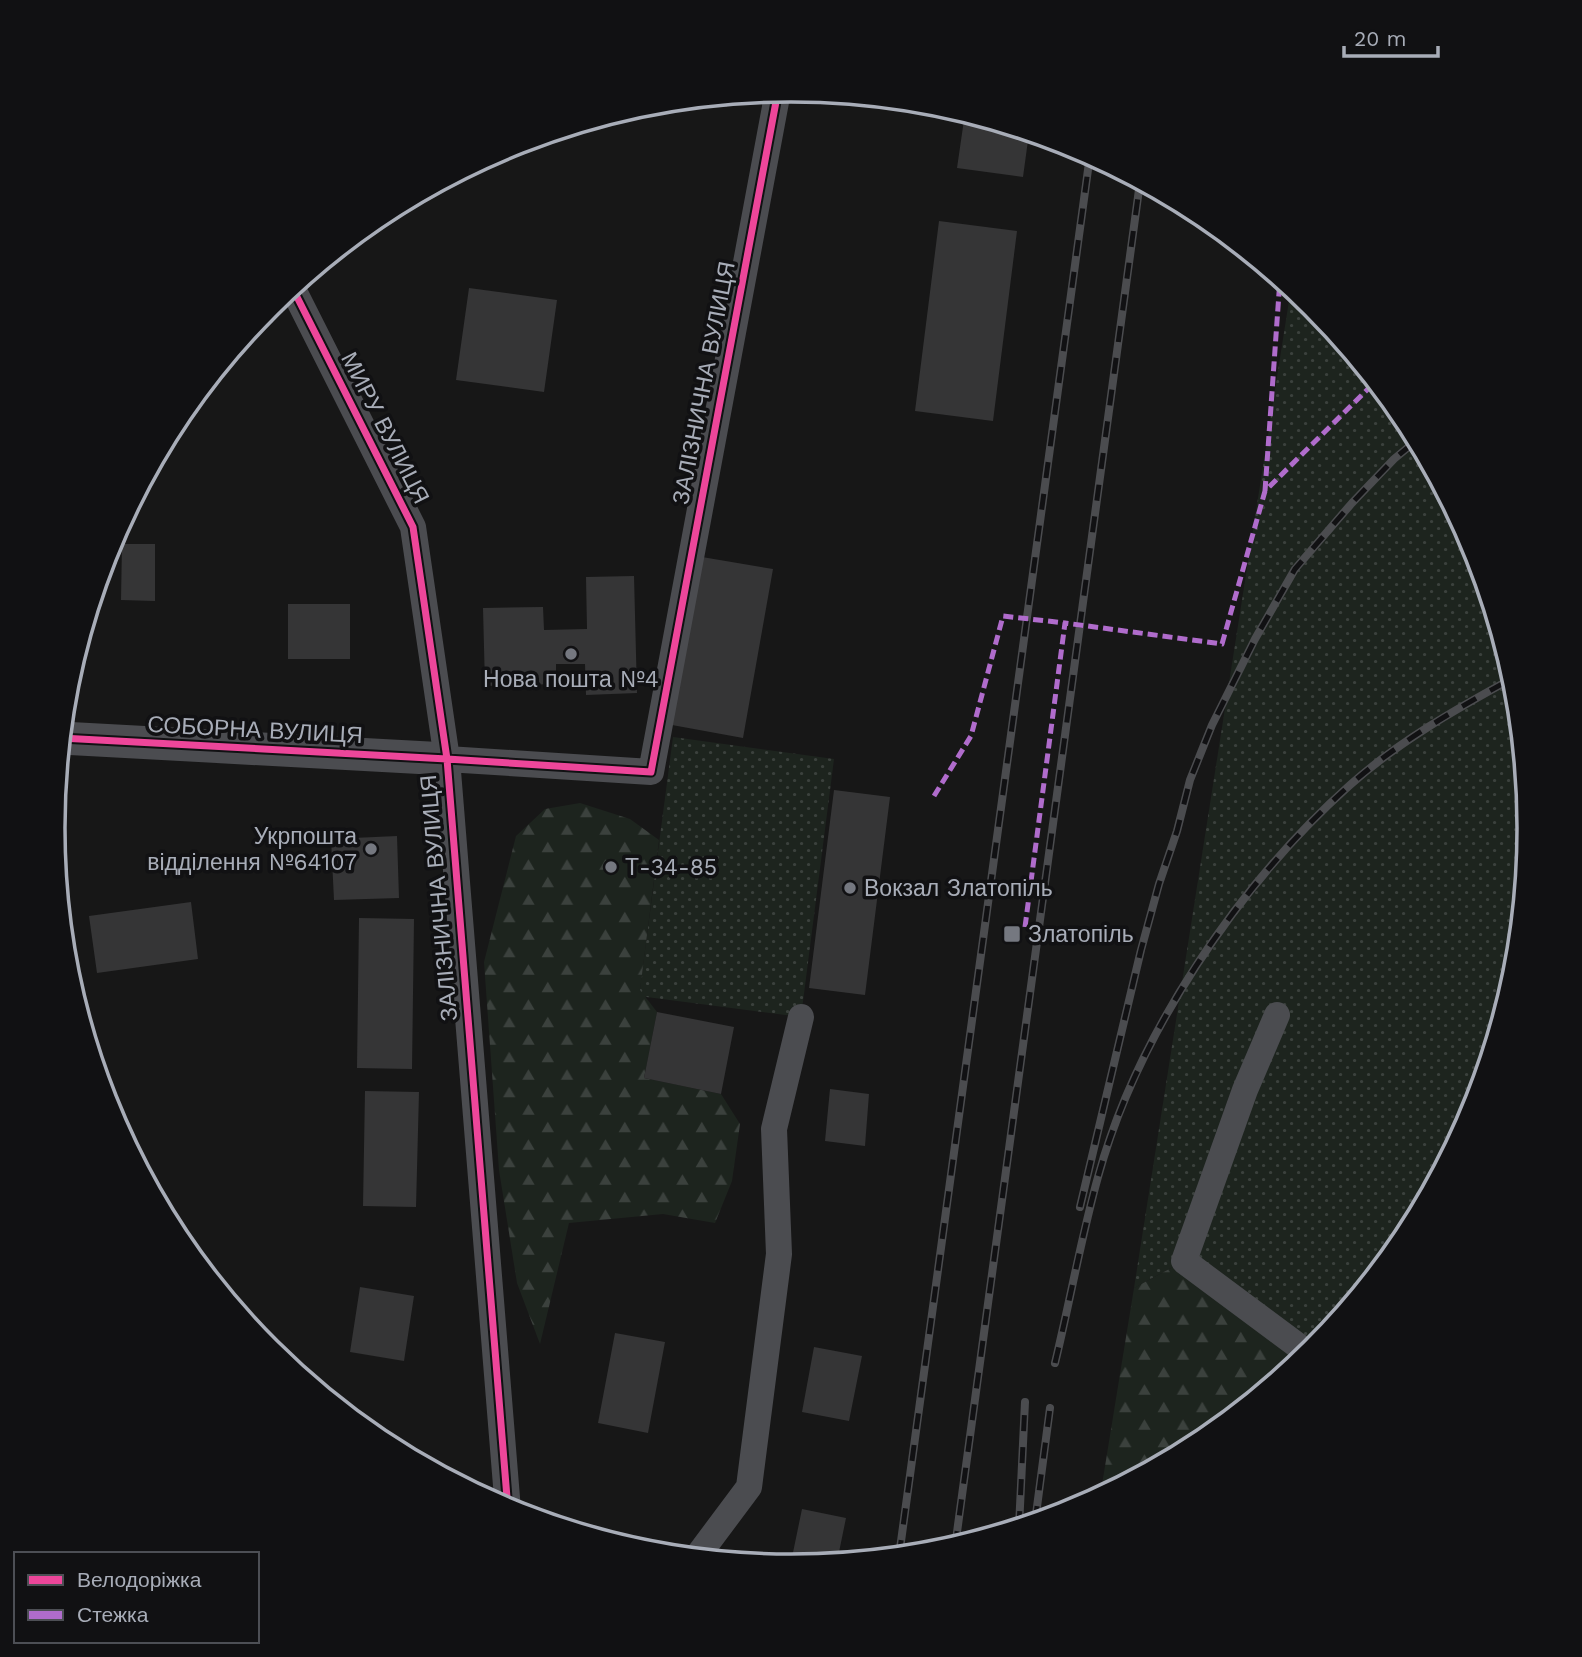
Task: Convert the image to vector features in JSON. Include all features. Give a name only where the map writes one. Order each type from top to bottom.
[{"type":"street","name":"ЗАЛІЗНИЧНА ВУЛИЦЯ","points":[[507,1496],[447,759],[651,772],[776,103]]},
{"type":"street","name":"МИРУ ВУЛИЦЯ","points":[[297,296],[413,527],[447,759]]},
{"type":"street","name":"СОБОРНА ВУЛИЦЯ","points":[[71,739],[447,759]]},
{"type":"street","points":[[1277,1015],[1245,1090],[1184,1261],[1300,1347]]},
{"type":"street","points":[[702,1550],[749,1487],[779,1254],[774,1129],[801,1017]]},
{"type":"green space","points":[[1289,300],[1337,350],[1395,425],[1442,507],[1479,595],[1503,687],[1516,781],[1516,876],[1511,923],[1493,1016],[1479,1062],[1442,1150],[1395,1232],[1367,1271],[1305,1342],[1303,1344],[1184,1261],[1134,1288]]},
{"type":"green space","points":[[673,737],[834,759],[801,1017],[639,996]]},
{"type":"green space","points":[[580,803],[630,819],[659,840],[640,990],[657,1012],[644,1078],[721,1094],[740,1124],[732,1181],[715,1223],[663,1214],[569,1223],[540,1344],[517,1283],[499,1170],[484,962],[516,836],[545,809]]},
{"type":"green space","points":[[1184,1261],[1300,1347],[1233,1405],[1154,1457],[1102,1484],[1134,1288]]},
{"type":"building","points":[[964,123],[1028,142],[1023,177],[957,168]]},
{"type":"building","points":[[939,221],[1017,231],[993,421],[915,411]]},
{"type":"building","points":[[469,288],[557,300],[544,392],[456,380]]},
{"type":"building","points":[[123,544],[155,544],[155,601],[121,600]]},
{"type":"building","points":[[702,557],[773,569],[743,738],[672,725]]},
{"type":"building","points":[[634,576],[637,693],[586,695],[585,664],[556,664],[556,684],[485,686],[483,608],[543,607],[544,630],[587,629],[586,577]]},
{"type":"building","points":[[288,604],[350,604],[350,659],[288,659]]},
{"type":"building","name":"Вокзал Златопіль","points":[[834,790],[890,797],[865,995],[809,988]]},
{"type":"building","points":[[397,836],[399,898],[334,900],[331,839]]},
{"type":"building","points":[[191,902],[198,959],[97,973],[89,916]]},
{"type":"building","points":[[359,918],[414,919],[412,1069],[357,1068]]},
{"type":"building","points":[[657,1012],[734,1027],[721,1094],[644,1078]]},
{"type":"building","points":[[830,1089],[869,1094],[865,1146],[825,1141]]},
{"type":"building","points":[[365,1091],[419,1092],[416,1207],[363,1206]]},
{"type":"building","points":[[360,1287],[414,1296],[404,1361],[350,1352]]},
{"type":"building","points":[[615,1333],[665,1342],[648,1433],[598,1423]]},
{"type":"building","points":[[814,1347],[862,1356],[849,1421],[802,1412]]},
{"type":"building","points":[[802,1509],[846,1518],[839,1553],[792,1555]]},
{"type":"railway","points":[[900,1547],[1088,167]]},
{"type":"railway","points":[[957,1535],[1139,192]]},
{"type":"railway","points":[[1080,1207],[1159,884],[1177,831],[1190,780],[1212,725],[1255,639],[1295,569],[1352,503],[1409,447]]},
{"type":"railway","points":[[1055,1363],[1092,1200],[1115,1123],[1138,1069],[1197,965],[1269,868],[1309,824],[1350,785],[1408,740],[1502,684]]},
{"type":"railway","points":[[1019,1517],[1025,1402]]},
{"type":"railway","points":[[1036,1511],[1050,1408]]},
{"type":"marked path","points":[[1265,491],[1279,291]]},
{"type":"marked path","points":[[1025,927],[1065,623],[1222,644],[1265,491],[1369,388]]},
{"type":"marked path","points":[[934,796],[971,736],[1003,616],[1065,623]]},
{"type":"cycle path","points":[[507,1496],[447,759],[651,772],[776,103]]},
{"type":"cycle path","points":[[71,739],[447,759],[413,527],[297,296]]},
{"type":"place","name":"Нова пошта №4","points":[[571,654]]},
{"type":"place","name":"Укрпошта відділення №64107","points":[[371,849]]},
{"type":"place","name":"Т-34-85","points":[[611,867]]},
{"type":"place","name":"Вокзал Златопіль","points":[[850,888]]},
{"type":"place","name":"Златопіль","points":[[1012,934]]}]
